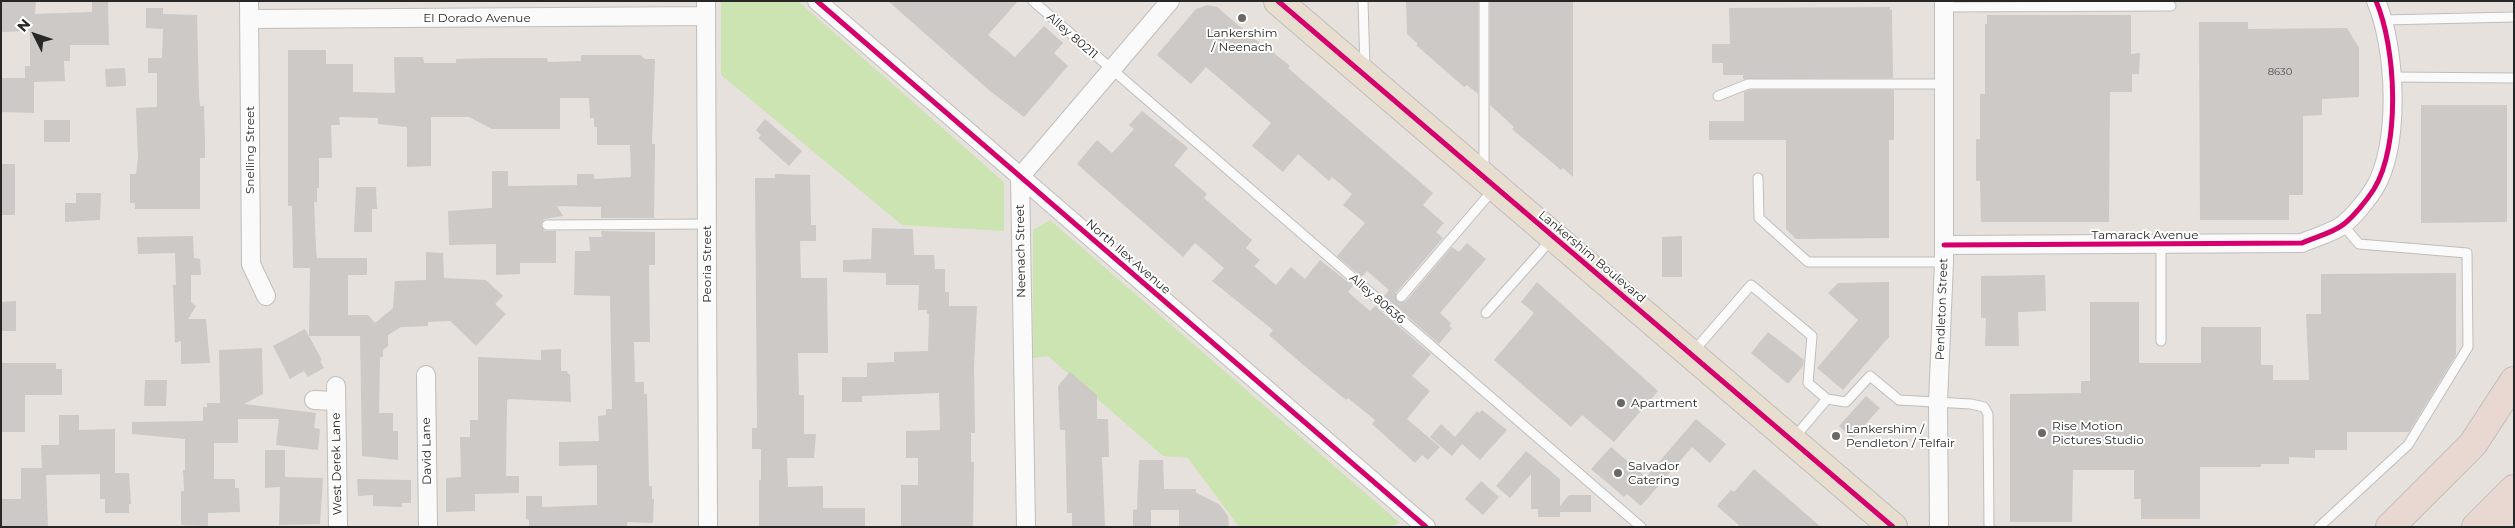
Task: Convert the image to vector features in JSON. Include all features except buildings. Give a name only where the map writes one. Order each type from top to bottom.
[{"type":"highway","points":[[2390,527],[2473,444],[2514,382]]},
{"type":"highway","points":[[2476,527],[2514,489]]},
{"type":"highway","points":[[2510,527],[2514,523]]},
{"type":"main road","name":"Lankershim Boulevard","points":[[1278,1],[1893,527]]},
{"type":"street","name":"Snelling Street","points":[[249,1],[251,264],[266,296]]},
{"type":"street","name":"North Ilex Avenue","points":[[817,1],[1426,527]]},
{"type":"street","points":[[1020,177],[1170,1]]},
{"type":"street","name":"Tamarack Avenue","points":[[1944,254],[2302,243],[2343,225],[2374,189],[2388,151],[2391,77],[2384,20],[2376,1]]},
{"type":"street","name":"Pendleton Street","points":[[1939,527],[1938,402],[1944,254],[1944,4]]},
{"type":"street","name":"El Dorado Avenue","points":[[249,19],[706,9]]},
{"type":"street","name":"Peoria Street","points":[[706,9],[708,527]]},
{"type":"street","name":"Neenach Street","points":[[1020,177],[1026,527]]},
{"type":"street","name":"David Lane","points":[[426,375],[428,527]]},
{"type":"street","name":"West Derek Lane","points":[[314,400],[336,393],[338,527]]},
{"type":"lane","name":"Alley 80211","points":[[1032,1],[1112,70]]},
{"type":"lane","points":[[1363,1],[1365,76]]},
{"type":"lane","points":[[1401,297],[1489,183],[1484,1]]},
{"type":"lane","points":[[1944,4],[2171,6]]},
{"type":"lane","points":[[2384,20],[2514,17]]},
{"type":"lane","name":"Alley 80636","points":[[1112,70],[1641,527]]},
{"type":"lane","points":[[2391,77],[2514,78]]},
{"type":"lane","points":[[1718,96],[1748,84],[1944,84]]},
{"type":"lane","points":[[1758,178],[1759,218],[1808,262],[1944,254]]},
{"type":"lane","points":[[547,225],[707,224]]},
{"type":"lane","points":[[2319,527],[2408,445],[2468,347],[2467,253],[2359,244],[2343,225]]},
{"type":"lane","points":[[1486,313],[1553,238]]},
{"type":"lane","points":[[2161,341],[2162,246]]},
{"type":"lane","points":[[1691,354],[1751,285],[1812,336],[1808,383],[1827,399],[1846,402],[1870,376],[1899,400],[1971,404],[1984,407],[1988,414],[1989,524]]},
{"type":"lane","points":[[1792,440],[1827,399]]},
{"type":"green space","points":[[721,1],[798,1],[1004,182],[1004,231],[902,225],[721,75]]},
{"type":"green space","points":[[1050,220],[1400,523],[1389,527],[1239,527],[1188,458],[1163,456],[1048,356],[1033,358],[1033,230]]},
{"type":"cycle path","points":[[817,1],[1426,527]]},
{"type":"cycle path","points":[[1278,1],[1893,527]]},
{"type":"cycle path","points":[[1944,245],[2302,243],[2340,227],[2348,221],[2374,189],[2383,170],[2389,148],[2393,96],[2391,69],[2383,20],[2376,1]]},
{"type":"place","name":"Lankershim / Neenach","points":[[1242,18]]},
{"type":"place","name":"Apartment","points":[[1621,403]]},
{"type":"place","name":"Rise Motion Pictures Studio","points":[[2042,433]]},
{"type":"place","name":"Lankershim / Pendleton / Telfair","points":[[1836,436]]},
{"type":"place","name":"Salvador Catering","points":[[1618,473]]}]
